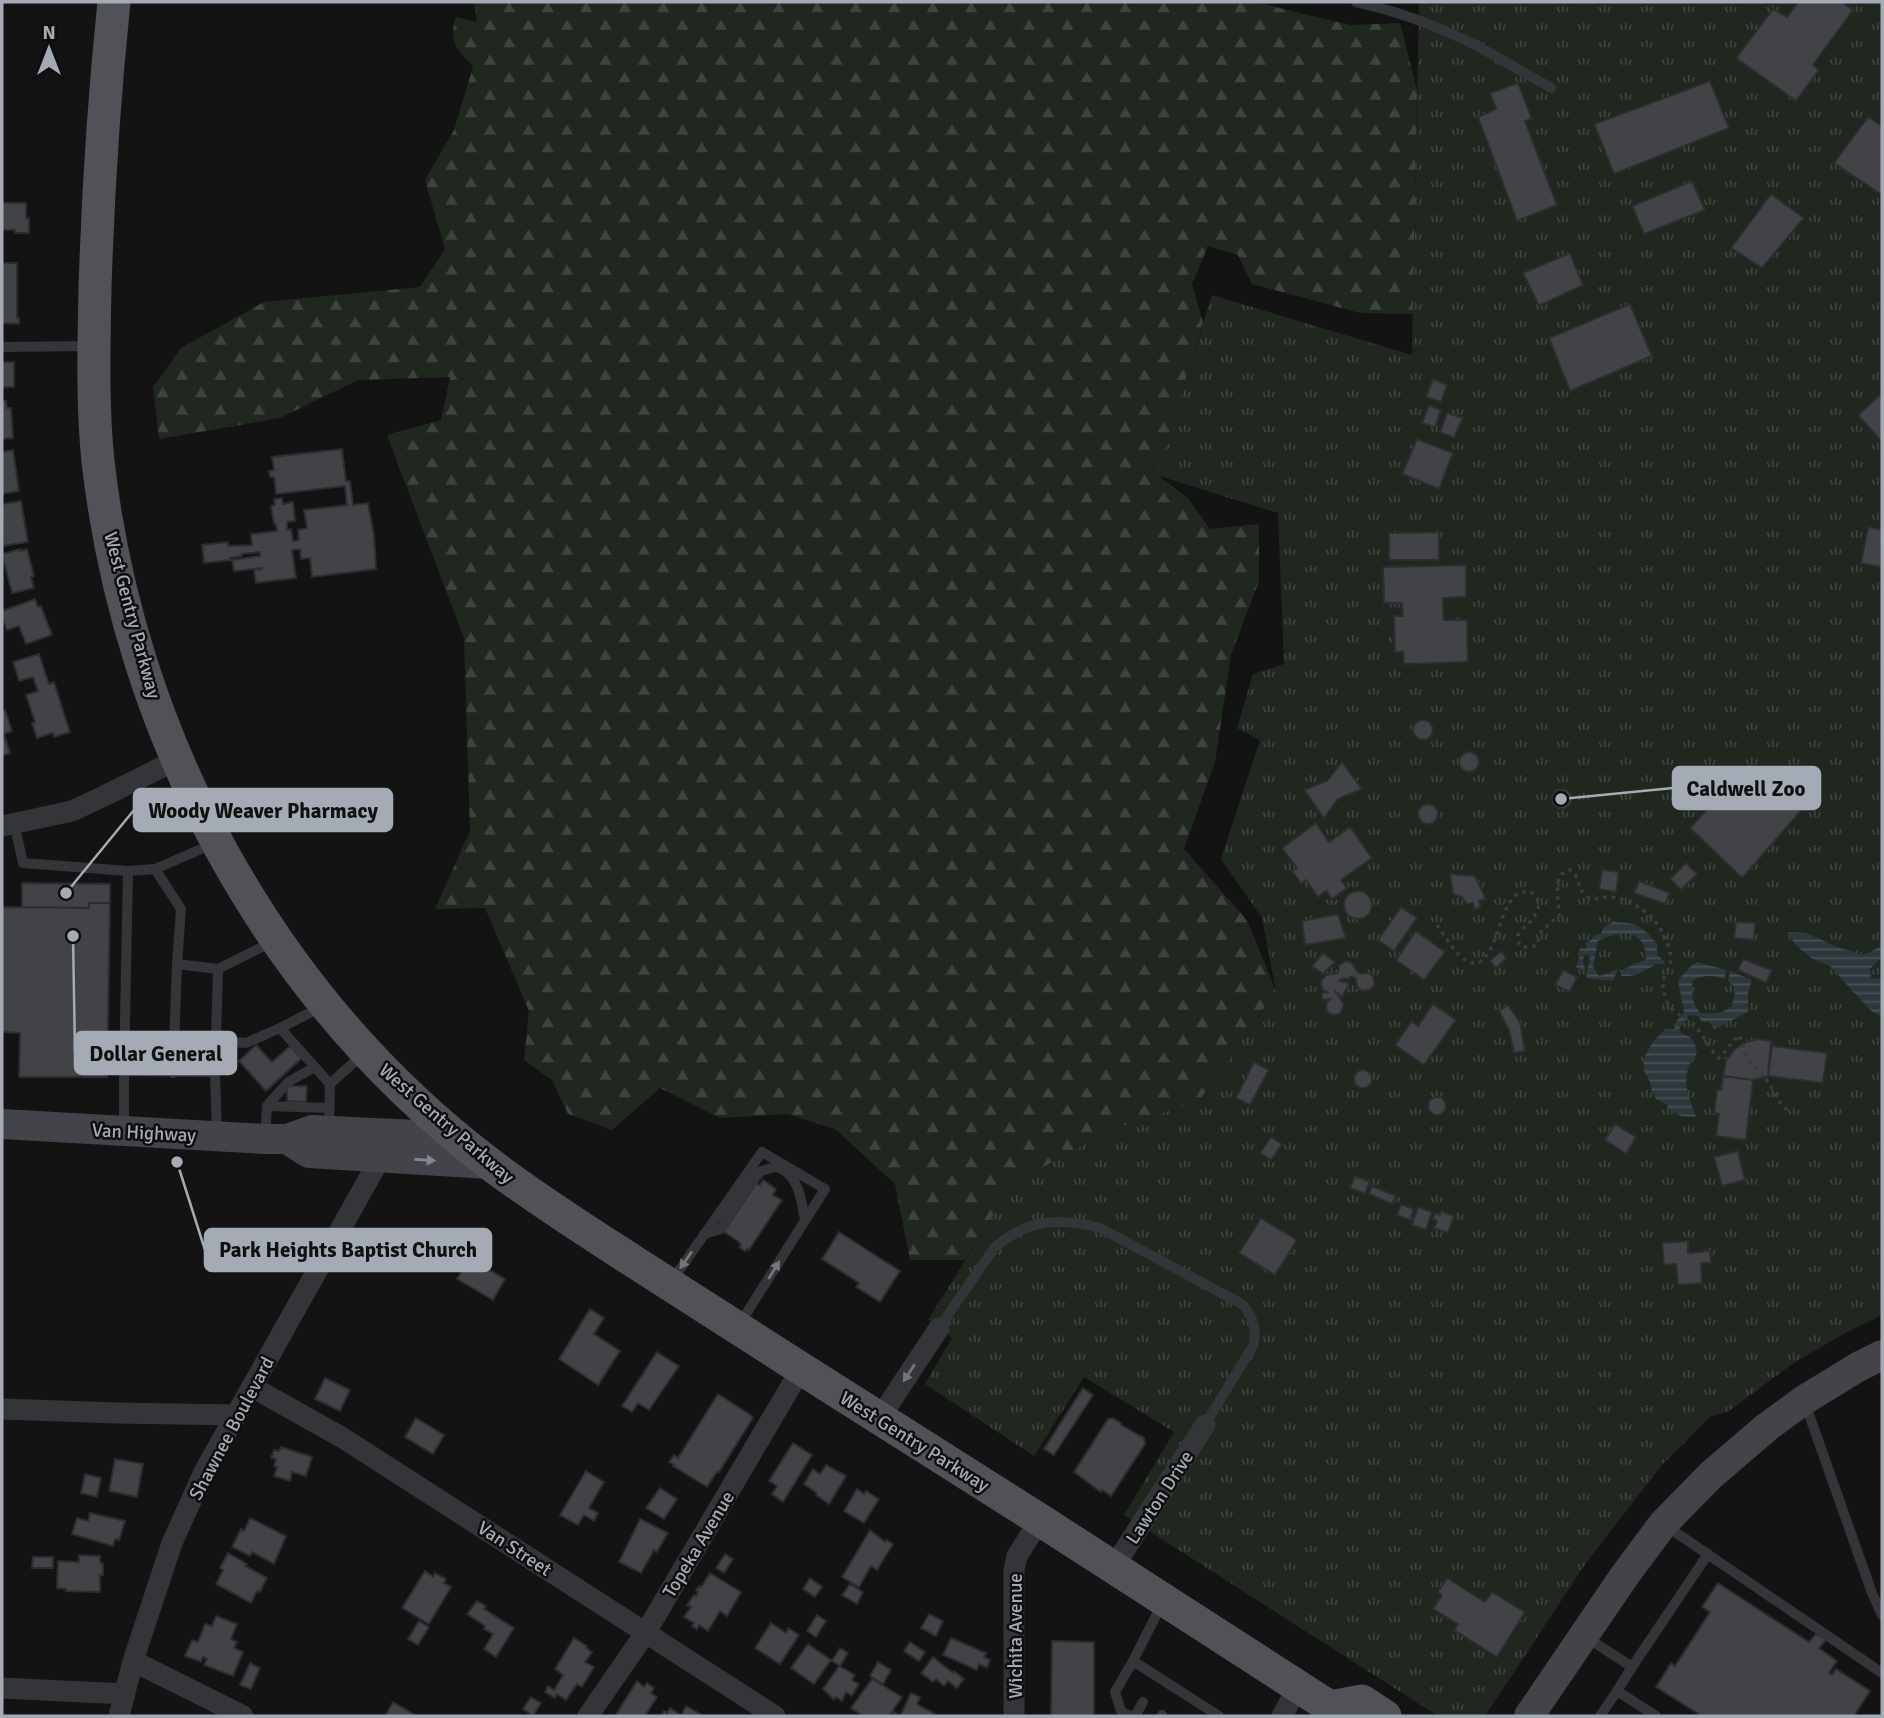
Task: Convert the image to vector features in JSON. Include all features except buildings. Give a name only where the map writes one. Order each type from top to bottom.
[{"type":"main road","name":"West Gentry Parkway","points":[[114,2],[99,184],[94,346],[98,460],[112,544],[145,675],[176,760],[241,887],[325,1005],[366,1051],[458,1138],[489,1164],[581,1227],[1040,1520],[1298,1687],[1331,1712],[1362,1701],[1385,1716]]},
{"type":"main road","name":"Van Highway","points":[[2,1124],[276,1139],[313,1130],[328,1120],[458,1138]]},
{"type":"main road","name":"Van Highway","points":[[276,1139],[309,1153],[489,1164]]},
{"type":"main road","points":[[1529,1716],[1663,1524],[1711,1475],[1767,1427],[1804,1400],[1882,1355]]},
{"type":"street","points":[[8,824],[72,811],[176,760]]},
{"type":"street","name":"Shawnee Boulevard","points":[[119,1716],[133,1661],[172,1543],[204,1472],[381,1157]]},
{"type":"street","points":[[879,1419],[939,1328]]},
{"type":"street","name":"Topeka Avenue","points":[[588,1716],[646,1632],[802,1369]]},
{"type":"street","name":"Van Street","points":[[252,1387],[343,1438],[775,1716]]},
{"type":"street","points":[[2,1409],[236,1415]]},
{"type":"street","name":"Lawton Drive","points":[[1113,1568],[1205,1425]]},
{"type":"street","name":"Wichita Avenue","points":[[1014,1716],[1014,1570],[1017,1556],[1040,1520]]},
{"type":"street","points":[[133,1661],[243,1716]]},
{"type":"street","points":[[1282,1716],[1298,1687]]},
{"type":"street","points":[[2,1688],[125,1694]]},
{"type":"lane","points":[[1356,2],[1425,22],[1551,88]]},
{"type":"lane","points":[[2,347],[94,346]]},
{"type":"lane","points":[[8,824],[23,863],[128,871],[155,869],[218,842]]},
{"type":"lane","points":[[155,869],[181,909],[173,1073]]},
{"type":"lane","points":[[124,1130],[128,871]]},
{"type":"lane","points":[[177,964],[218,969],[277,940]]},
{"type":"lane","points":[[218,969],[215,1072],[218,1135]]},
{"type":"lane","points":[[217,1041],[246,1043],[325,1005]]},
{"type":"lane","points":[[280,1028],[330,1084]]},
{"type":"lane","points":[[267,1106],[328,1120],[330,1084],[366,1051]]},
{"type":"lane","points":[[267,1106],[288,1082],[315,1067]]},
{"type":"lane","points":[[124,1071],[215,1072]]},
{"type":"lane","points":[[267,1106],[276,1139]]},
{"type":"lane","points":[[669,1284],[762,1152],[825,1189],[737,1328]]},
{"type":"lane","points":[[705,1234],[721,1229],[746,1189],[761,1171],[775,1167],[787,1172],[793,1181],[802,1199],[805,1221]]},
{"type":"lane","points":[[939,1328],[994,1248],[1004,1239],[1030,1226],[1056,1221],[1100,1228],[1242,1304],[1249,1311],[1255,1333],[1254,1344],[1205,1425]]},
{"type":"lane","points":[[1804,1400],[1882,1615]]},
{"type":"lane","points":[[1663,1524],[1882,1673]]},
{"type":"lane","points":[[1600,1716],[1708,1554]]},
{"type":"lane","points":[[1143,1702],[1133,1716],[1121,1711],[1115,1692],[1163,1601]]},
{"type":"lane","points":[[1584,1636],[1632,1667]]},
{"type":"lane","points":[[1133,1661],[1175,1694],[1214,1715]]},
{"type":"lane","points":[[1617,1691],[1656,1716]]},
{"type":"path","points":[[1437,925],[1456,952],[1470,963],[1476,963],[1491,949],[1500,921],[1511,900],[1519,893],[1530,891],[1539,899],[1537,914],[1518,935],[1519,944],[1524,947],[1536,946],[1542,930],[1559,916],[1560,877],[1568,871],[1577,876],[1581,890],[1589,898],[1597,900],[1611,897],[1632,903],[1658,922],[1668,945],[1671,961],[1662,985],[1667,1002],[1679,1015],[1694,1025],[1719,1058],[1740,1035],[1748,1059],[1765,1077],[1790,1114]]},
{"type":"green space","points":[[474,2],[1255,2],[1350,25],[1400,23],[1417,90],[1413,314],[1360,313],[1252,284],[1238,255],[1208,246],[1192,284],[1203,322],[1157,475],[1188,498],[1210,529],[1259,524],[1259,581],[1231,655],[1215,762],[1184,849],[1247,920],[1276,991],[1199,1101],[1112,1129],[1013,1184],[965,1260],[910,1260],[895,1184],[835,1129],[788,1114],[720,1118],[660,1088],[612,1130],[568,1114],[552,1080],[524,1060],[529,1011],[485,908],[435,909],[470,831],[464,638],[387,435],[441,420],[450,377],[358,380],[280,418],[159,439],[153,387],[181,348],[264,302],[420,287],[445,249],[425,180],[454,130],[473,67],[458,50],[453,33],[456,17],[477,22]]},
{"type":"green space","points":[[1419,2],[1882,2],[1882,1315],[1792,1364],[1729,1411],[1710,1417],[1661,1466],[1586,1563],[1485,1716],[1438,1716],[1124,1515],[1174,1432],[1084,1377],[1034,1456],[925,1384],[952,1338],[928,1320],[1013,1184],[1112,1129],[1199,1101],[1276,991],[1262,918],[1221,859],[1260,740],[1237,728],[1253,674],[1284,664],[1278,513],[1156,475],[1212,295],[1412,355]]},
{"type":"shaded area","points":[[1614,921],[1636,925],[1644,930],[1657,944],[1657,954],[1666,964],[1656,964],[1639,973],[1621,976],[1622,970],[1646,959],[1645,949],[1637,937],[1630,934],[1615,935],[1598,941],[1593,967],[1599,976],[1618,969],[1613,981],[1586,978],[1590,957],[1586,954],[1584,957],[1583,971],[1576,967],[1578,953],[1581,947],[1587,947],[1585,943],[1594,935],[1601,934],[1603,928]]},
{"type":"shaded area","points":[[1788,932],[1806,933],[1863,955],[1882,946],[1882,957],[1870,969],[1871,978],[1882,979],[1882,1017],[1871,1011],[1830,966],[1811,958],[1795,944]]},
{"type":"shaded area","points":[[1697,962],[1727,970],[1724,979],[1708,976],[1693,980],[1693,997],[1700,1013],[1717,1013],[1732,1006],[1736,988],[1728,981],[1730,971],[1752,980],[1748,993],[1748,1012],[1714,1029],[1709,1022],[1702,1022],[1698,1016],[1689,1015],[1679,1029],[1693,1040],[1697,1053],[1691,1061],[1686,1077],[1696,1117],[1681,1116],[1656,1099],[1644,1071],[1644,1058],[1652,1043],[1665,1029],[1675,1029],[1674,1024],[1684,1012],[1678,980]]},
{"type":"place","name":"Caldwell Zoo","points":[[1561,799]]},
{"type":"place","name":"Woody Weaver Pharmacy","points":[[66,893]]},
{"type":"place","name":"Dollar General","points":[[73,936]]},
{"type":"place","name":"Park Heights Baptist Church","points":[[177,1162]]}]
